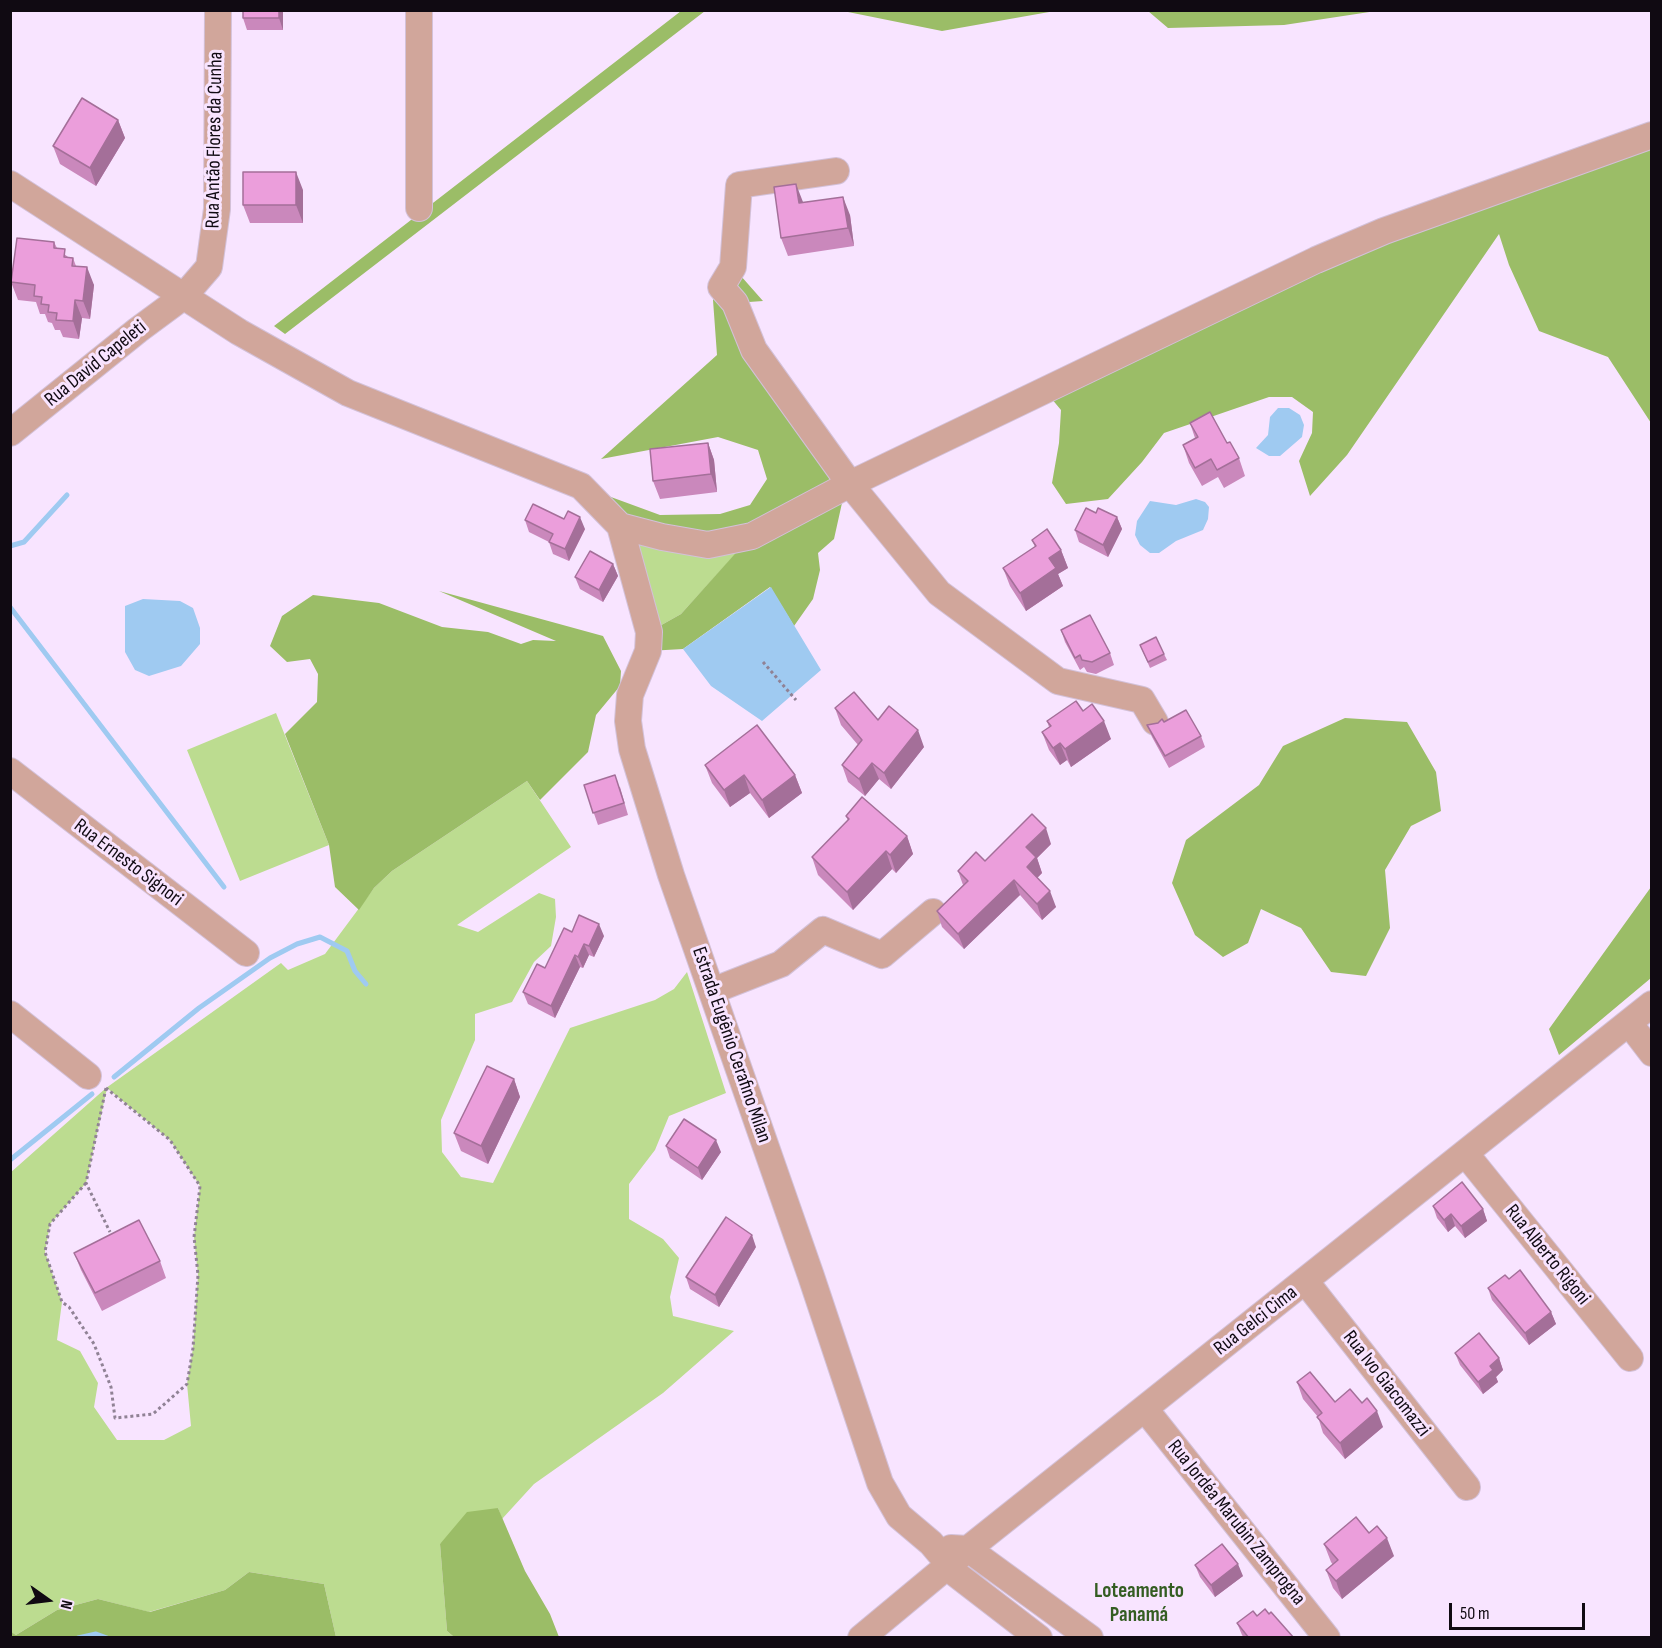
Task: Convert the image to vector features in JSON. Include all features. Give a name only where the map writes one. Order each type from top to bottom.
[{"type":"street","name":"Rua Antão Flores da Cunha","points":[[184,296],[209,267],[217,209],[218,10]]},
{"type":"street","points":[[419,10],[419,208]]},
{"type":"street","points":[[10,184],[239,332],[348,393],[581,486],[620,526],[662,537],[708,545],[752,536],[850,483],[1316,260],[1384,231],[1652,135]]},
{"type":"street","points":[[836,171],[739,185],[733,267],[721,287],[735,303],[754,350],[850,483],[939,593],[1058,681],[1142,700],[1155,722]]},
{"type":"street","name":"Rua David Capeleti","points":[[10,433],[184,296]]},
{"type":"street","name":"Estrada Eugênio Cerafino Milan","points":[[620,526],[649,632],[648,651],[630,695],[628,721],[632,749],[670,875],[712,991],[880,1483],[899,1516],[931,1543],[948,1568],[1039,1638]]},
{"type":"street","name":"Rua Ernesto Signori","points":[[10,771],[246,953]]},
{"type":"street","points":[[712,991],[781,964],[823,930],[882,955],[933,912]]},
{"type":"street","name":"Rua Gelci Cima","points":[[861,1638],[948,1568],[968,1549],[1306,1282],[1652,1004]]},
{"type":"street","points":[[10,1014],[97,1082]]},
{"type":"street","points":[[1629,1023],[1652,1053]]},
{"type":"street","name":"Rua Alberto Rigoni","points":[[1465,1153],[1630,1358]]},
{"type":"street","name":"Rua Ivo Giacomazzi","points":[[1306,1282],[1467,1487]]},
{"type":"street","name":"Rua Jordéa Marubin Zamprogna","points":[[1145,1409],[1327,1638]]},
{"type":"street","name":"Estrada Eugênio Cerafino Milan","points":[[931,1543],[949,1548],[968,1549],[1063,1629],[1090,1638]]},
{"type":"path","points":[[763,662],[796,700]]},
{"type":"path","points":[[86,1183],[50,1224],[45,1252],[62,1302],[69,1307],[94,1344],[111,1387],[115,1418],[153,1414],[187,1383],[193,1348],[198,1275],[194,1237],[200,1186],[170,1140],[97,1082]]},
{"type":"path","points":[[97,1082],[86,1183],[111,1232]]},
{"type":"green space","points":[[681,11],[705,11],[285,334],[274,326]]},
{"type":"green space","points":[[843,11],[1055,11],[942,31]]},
{"type":"green space","points":[[1148,11],[1376,11],[1284,25],[1168,28]]},
{"type":"green space","points":[[1651,135],[1651,423],[1608,357],[1539,331],[1509,265],[1499,234],[1347,455],[1310,496],[1299,461],[1312,433],[1313,412],[1292,397],[1269,397],[1164,433],[1142,462],[1108,499],[1066,504],[1052,483],[1059,443],[1061,410],[1046,392],[1316,260]]},
{"type":"green space","points":[[733,267],[763,301],[735,303],[850,484],[834,492],[842,503],[834,539],[818,553],[820,570],[813,599],[794,626],[770,587],[683,649],[648,651],[649,632],[681,614],[751,536],[662,537],[581,486],[660,515],[720,514],[750,505],[767,479],[758,450],[718,437],[601,459],[717,355],[713,300]]},
{"type":"green space","points":[[620,526],[752,536],[681,614],[649,632]]},
{"type":"green space","points":[[439,591],[603,636],[621,671],[620,686],[596,715],[588,752],[540,800],[527,781],[392,871],[374,888],[359,910],[335,887],[329,845],[285,734],[317,702],[318,674],[310,659],[287,662],[270,646],[282,616],[313,595],[379,603],[442,627],[488,632],[521,644],[533,640],[556,641]]},
{"type":"green space","points":[[276,713],[329,845],[240,881],[187,750]]},
{"type":"green space","points":[[1345,718],[1407,722],[1436,772],[1441,811],[1411,826],[1385,870],[1390,928],[1366,976],[1331,972],[1301,928],[1261,909],[1248,943],[1223,957],[1195,935],[1172,883],[1186,840],[1259,785],[1283,746]]},
{"type":"green space","points":[[527,781],[571,847],[457,925],[478,932],[539,893],[555,899],[556,917],[551,946],[534,962],[512,1002],[475,1014],[475,1040],[441,1120],[442,1152],[461,1177],[493,1183],[570,1028],[655,1000],[674,989],[687,972],[726,1093],[669,1116],[655,1150],[629,1184],[629,1219],[663,1239],[679,1258],[670,1297],[673,1316],[734,1331],[663,1393],[534,1484],[502,1519],[498,1508],[440,1544],[447,1631],[454,1637],[336,1637],[324,1584],[249,1572],[225,1590],[149,1612],[98,1599],[57,1610],[16,1635],[10,1632],[10,1173],[106,1088],[281,963],[288,970],[325,954],[374,888],[392,871]],"holes":[[[107,1088],[170,1140],[200,1186],[194,1237],[198,1275],[193,1348],[187,1384],[191,1426],[164,1440],[117,1440],[94,1407],[98,1383],[80,1351],[57,1340],[62,1302],[45,1252],[50,1224],[86,1183]]]},
{"type":"green space","points":[[1651,887],[1651,978],[1559,1055],[1549,1029]]},
{"type":"green space","points":[[498,1508],[525,1571],[550,1614],[559,1637],[454,1637],[447,1631],[440,1544],[467,1512]]},
{"type":"green space","points":[[249,1572],[324,1584],[336,1637],[11,1637],[11,1632],[16,1635],[57,1610],[98,1599],[150,1612],[225,1590]]},
{"type":"water","points":[[1278,408],[1289,408],[1300,415],[1304,425],[1302,437],[1280,456],[1269,456],[1256,448],[1268,435],[1270,417]]},
{"type":"water","points":[[1196,499],[1205,502],[1209,507],[1208,519],[1203,530],[1176,541],[1159,553],[1150,553],[1140,545],[1135,535],[1137,521],[1150,501],[1176,505]]},
{"type":"water","points":[[771,587],[821,670],[762,721],[711,686],[683,649]]},
{"type":"water","points":[[143,599],[180,601],[193,608],[200,628],[200,644],[181,666],[149,676],[135,670],[125,652],[125,606]]},
{"type":"building","points":[[243,10],[279,10],[279,18],[243,18]]},
{"type":"building","points":[[82,98],[118,120],[90,168],[53,146]]},
{"type":"building","points":[[243,172],[296,172],[296,205],[243,205]]},
{"type":"building","points":[[796,184],[799,203],[843,197],[848,228],[781,238],[774,187]]},
{"type":"building","points":[[17,238],[54,242],[54,248],[65,249],[64,257],[73,258],[72,266],[87,267],[83,301],[75,300],[73,321],[56,320],[57,313],[48,312],[49,305],[41,304],[42,297],[34,296],[35,285],[11,282]]},
{"type":"building","points":[[1210,412],[1227,443],[1230,442],[1239,458],[1217,470],[1211,459],[1195,468],[1183,445],[1198,437],[1190,423]]},
{"type":"building","points":[[708,443],[711,474],[653,481],[650,449]]},
{"type":"building","points":[[533,504],[564,519],[568,511],[580,517],[565,549],[549,542],[553,534],[525,520]]},
{"type":"building","points":[[1086,508],[1096,513],[1098,508],[1117,517],[1103,545],[1075,530]]},
{"type":"building","points":[[1047,529],[1061,550],[1049,558],[1056,568],[1020,593],[1003,568],[1036,546],[1032,540]]},
{"type":"building","points":[[590,551],[613,564],[599,590],[575,577]]},
{"type":"building","points":[[1090,615],[1110,653],[1092,662],[1082,660],[1080,655],[1075,658],[1061,630]]},
{"type":"building","points":[[1156,637],[1164,654],[1148,662],[1140,645]]},
{"type":"building","points":[[854,692],[878,720],[889,706],[918,730],[884,773],[872,763],[859,779],[842,765],[862,740],[835,708]]},
{"type":"building","points":[[1076,701],[1083,711],[1092,704],[1104,721],[1065,749],[1060,743],[1053,748],[1042,732],[1051,726],[1047,721]]},
{"type":"building","points":[[1186,710],[1201,736],[1165,756],[1147,725],[1158,723],[1162,719],[1164,722]]},
{"type":"building","points":[[757,725],[795,775],[762,800],[744,775],[724,790],[705,765]]},
{"type":"building","points":[[615,775],[624,803],[593,813],[584,785]]},
{"type":"building","points":[[862,797],[907,836],[890,855],[886,851],[847,892],[812,857],[849,819],[846,816]]},
{"type":"building","points":[[1032,814],[1046,828],[1026,847],[1036,857],[1027,867],[1050,891],[1037,904],[1014,880],[958,934],[937,911],[968,881],[958,871],[976,852],[985,861]]},
{"type":"building","points":[[579,915],[599,924],[589,946],[584,944],[578,957],[575,955],[551,1006],[523,992],[537,964],[545,968],[564,928],[572,932]]},
{"type":"building","points":[[487,1066],[514,1079],[481,1146],[454,1133]]},
{"type":"building","points":[[684,1119],[716,1140],[698,1168],[666,1146]]},
{"type":"building","points":[[1462,1182],[1483,1209],[1461,1226],[1451,1214],[1444,1220],[1433,1206]]},
{"type":"building","points":[[726,1217],[752,1235],[715,1295],[686,1277]]},
{"type":"building","points":[[139,1220],[160,1261],[95,1293],[74,1253]]},
{"type":"building","points":[[1520,1270],[1551,1312],[1525,1333],[1488,1288],[1505,1275],[1509,1279]]},
{"type":"building","points":[[1479,1333],[1499,1358],[1490,1366],[1493,1370],[1478,1382],[1455,1353]]},
{"type":"building","points":[[1310,1372],[1335,1402],[1350,1389],[1362,1403],[1367,1398],[1377,1411],[1340,1443],[1317,1417],[1322,1413],[1297,1382]]},
{"type":"building","points":[[1356,1517],[1369,1533],[1377,1526],[1387,1538],[1336,1581],[1326,1570],[1338,1560],[1324,1544]]},
{"type":"building","points":[[1222,1544],[1238,1564],[1211,1585],[1195,1565]]},
{"type":"building","points":[[1265,1609],[1269,1614],[1271,1612],[1294,1638],[1249,1638],[1237,1623],[1253,1611],[1257,1616]]},
{"type":"waterway","points":[[10,546],[24,542],[67,495]]},
{"type":"waterway","points":[[10,607],[224,887]]},
{"type":"waterway","points":[[114,1077],[199,1008],[270,958],[297,944],[320,937],[347,951],[355,971],[366,984]]},
{"type":"waterway","points":[[10,1160],[92,1094]]},
{"type":"waterway","points":[[78,1638],[96,1634],[107,1638]]},
{"type":"district","name":"Loteamento Panamá","points":[[1139,1604]]}]
